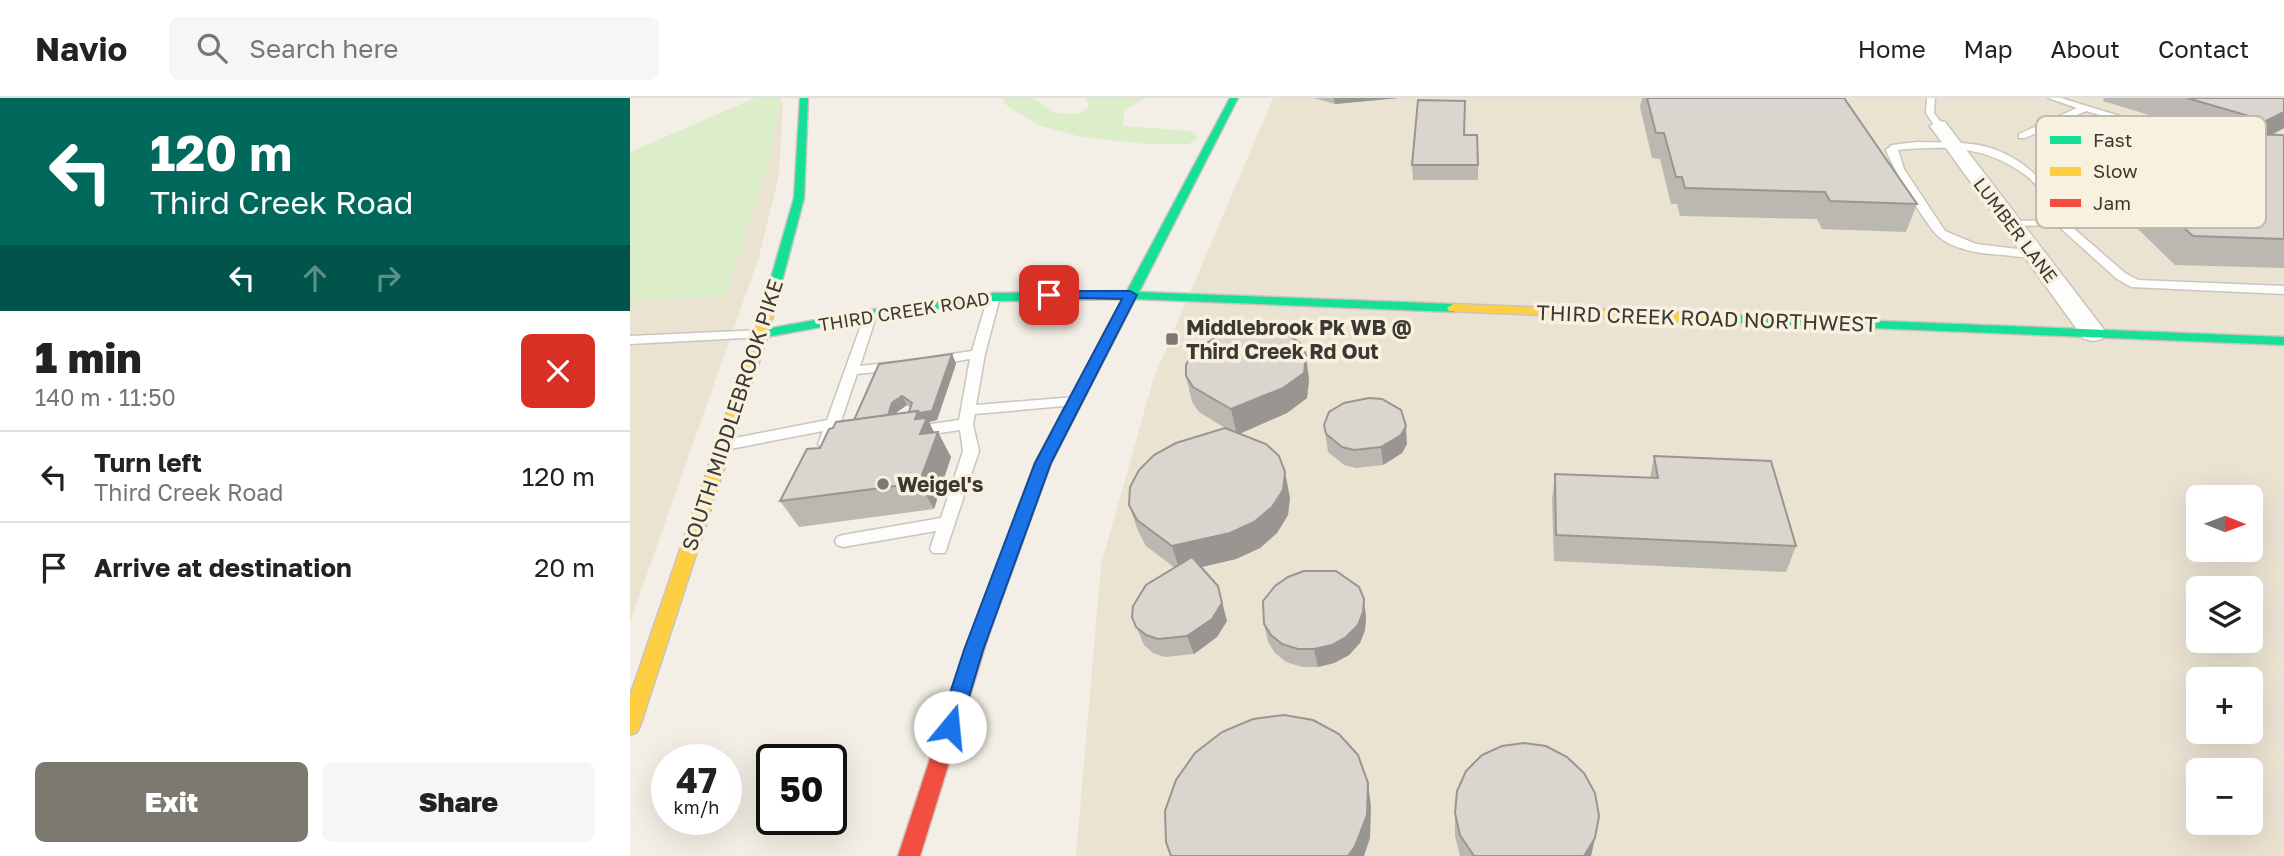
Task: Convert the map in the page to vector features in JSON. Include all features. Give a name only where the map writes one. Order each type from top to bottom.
[{"type":"main road","name":"SOUTH MIDDLEBROOK PIKE","points":[[630,726],[761,334],[799,198],[804,98]]},
{"type":"main road","points":[[909,856],[974,650],[1043,463],[1234,98]]},
{"type":"main road","name":"THIRD CREEK ROAD","points":[[761,334],[871,314],[994,297],[1130,295]]},
{"type":"main road","name":"THIRD CREEK ROAD NORTHWEST","points":[[1130,295],[2284,341]]},
{"type":"street","name":"LUMBER LANE","points":[[1940,126],[2094,333]]},
{"type":"lane","points":[[1931,98],[1930,113],[1940,126]]},
{"type":"lane","points":[[2052,98],[2112,116]]},
{"type":"lane","points":[[2067,116],[2085,108]]},
{"type":"lane","points":[[2022,136],[2036,130]]},
{"type":"lane","points":[[2034,254],[1985,250],[1959,244],[1941,233],[1899,169],[1891,150],[1905,146],[1954,146],[1994,152],[2030,173],[2036,180]]},
{"type":"lane","points":[[2012,224],[2036,224]]},
{"type":"lane","points":[[2067,228],[2120,276],[2135,284],[2284,290]]},
{"type":"lane","points":[[939,550],[971,451],[967,417],[978,354],[994,297]]},
{"type":"lane","points":[[851,440],[826,444],[871,314]]},
{"type":"lane","points":[[630,340],[761,334]]},
{"type":"lane","points":[[851,371],[915,366],[922,362],[978,354]]},
{"type":"lane","points":[[907,413],[901,433],[967,417],[1075,401]]},
{"type":"lane","points":[[724,444],[833,424]]},
{"type":"lane","points":[[844,541],[948,523]]},
{"type":"shaded area","points":[[1273,98],[2284,98],[2284,856],[1076,856],[1101,565],[1153,380]]},
{"type":"shaded area","points":[[762,101],[783,102],[779,175],[759,257],[630,622],[630,163]]},
{"type":"green space","points":[[755,98],[781,98],[767,168],[725,297],[630,301],[630,152]]},
{"type":"green space","points":[[1002,98],[1033,98],[1054,113],[1079,114],[1089,106],[1085,98],[1145,98],[1124,111],[1123,126],[1191,131],[1198,137],[1189,144],[1146,144],[1081,137],[1038,125],[1007,106]]},
{"type":"building","points":[[1647,98],[1844,98],[1917,204],[1830,201],[1825,192],[1685,188],[1682,177],[1676,177],[1664,133],[1656,133]]},
{"type":"building","points":[[2187,98],[2284,98],[2284,112],[2266,121],[2266,116],[2249,116]]},
{"type":"building","points":[[1418,100],[1465,101],[1464,135],[1477,135],[1478,165],[1412,165]]},
{"type":"building","points":[[2266,135],[2284,136],[2284,239],[2193,236],[2184,228],[2266,228]]},
{"type":"building","points":[[1257,329],[1290,336],[1301,344],[1306,355],[1304,373],[1283,388],[1231,409],[1193,387],[1186,376],[1186,365],[1192,353],[1219,335]]},
{"type":"building","points":[[952,354],[932,411],[909,412],[912,403],[902,396],[892,403],[888,415],[854,420],[879,364]]},
{"type":"building","points":[[1369,398],[1382,399],[1401,410],[1406,426],[1401,435],[1381,447],[1354,450],[1342,447],[1326,434],[1324,425],[1329,412],[1344,403]]},
{"type":"building","points":[[918,411],[915,419],[927,418],[920,434],[938,432],[919,483],[780,501],[807,449],[820,448],[829,429],[833,428],[836,422]]},
{"type":"building","points":[[1225,428],[1266,444],[1279,456],[1285,472],[1283,490],[1272,507],[1254,522],[1230,533],[1172,546],[1137,520],[1129,505],[1130,487],[1139,470],[1154,455],[1176,443]]},
{"type":"building","points":[[1654,456],[1771,461],[1796,546],[1556,535],[1555,474],[1658,478]]},
{"type":"building","points":[[1192,557],[1218,586],[1222,603],[1212,619],[1187,636],[1158,639],[1146,635],[1136,627],[1132,617],[1133,606],[1146,585]]},
{"type":"building","points":[[1304,571],[1336,571],[1359,587],[1364,599],[1358,625],[1346,637],[1332,645],[1298,649],[1282,644],[1271,635],[1264,624],[1263,601],[1275,586]]},
{"type":"building","points":[[1284,715],[1313,720],[1339,734],[1358,755],[1368,783],[1367,815],[1355,846],[1348,856],[1171,856],[1166,842],[1165,811],[1176,780],[1195,753],[1222,732],[1253,719]]},
{"type":"building","points":[[1524,743],[1546,746],[1567,757],[1584,773],[1595,793],[1599,816],[1595,838],[1584,856],[1474,856],[1460,835],[1455,813],[1457,791],[1466,771],[1482,755],[1502,746]]},
{"type":"traffic: fast","points":[[775,285],[799,198],[804,98]]},
{"type":"traffic: fast","points":[[980,634],[1043,463],[1234,98]]},
{"type":"traffic: fast","points":[[761,334],[871,314],[994,297],[1130,295],[1453,308]]},
{"type":"traffic: fast","points":[[1705,318],[2284,341]]},
{"type":"traffic: slow","points":[[630,726],[775,285]]},
{"type":"traffic: slow","points":[[1453,308],[1705,318]]},
{"type":"traffic: jam","points":[[909,856],[980,634]]},
{"type":"place","name":"Middlebrook Pk WB @ Third Creek Rd Out","points":[[1172,339]]},
{"type":"place","name":"Weigel's","points":[[883,484]]},
{"type":"route","points":[[950,727],[974,650],[1043,463],[1130,295],[1049,295]]}]
